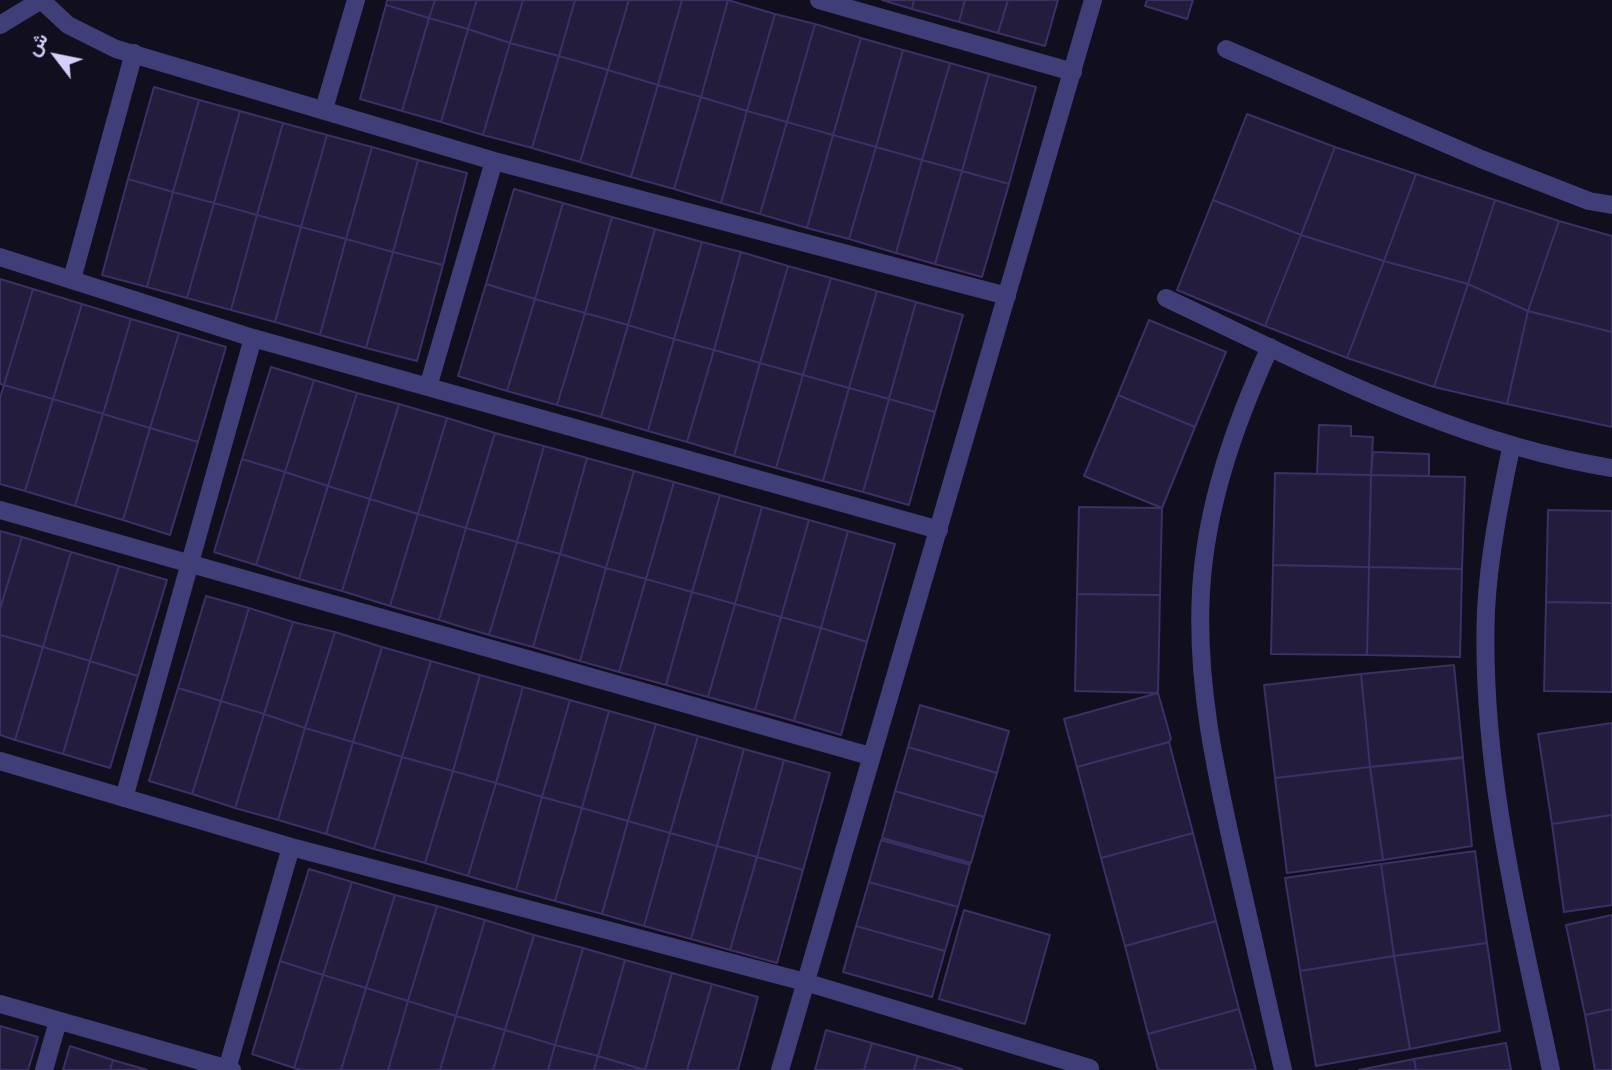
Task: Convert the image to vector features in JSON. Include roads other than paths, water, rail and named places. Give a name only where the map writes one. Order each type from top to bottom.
[{"type":"street","points":[[0,25],[41,0],[68,26],[116,49],[494,161],[1007,296]]},
{"type":"street","points":[[324,109],[356,0]]},
{"type":"street","points":[[819,0],[1073,72]]},
{"type":"street","points":[[780,1070],[1093,0]]},
{"type":"street","points":[[1226,50],[1481,159],[1589,201],[1612,205]]},
{"type":"street","points":[[72,279],[134,53]]},
{"type":"street","points":[[428,387],[494,161]]},
{"type":"street","points":[[0,257],[253,338],[939,530]]},
{"type":"street","points":[[1166,298],[1270,347],[1511,447],[1612,468]]},
{"type":"street","points":[[124,798],[253,338]]},
{"type":"street","points":[[1270,347],[1235,430],[1219,482],[1207,538],[1199,636],[1210,744],[1283,1070]]},
{"type":"street","points":[[1511,447],[1491,548],[1487,598],[1489,742],[1498,803],[1551,1070]]},
{"type":"street","points":[[0,510],[870,756]]},
{"type":"street","points":[[0,761],[291,847],[805,982],[1090,1068]]},
{"type":"street","points":[[0,1004],[229,1069],[291,847]]},
{"type":"street","points":[[44,1070],[58,1021]]}]
